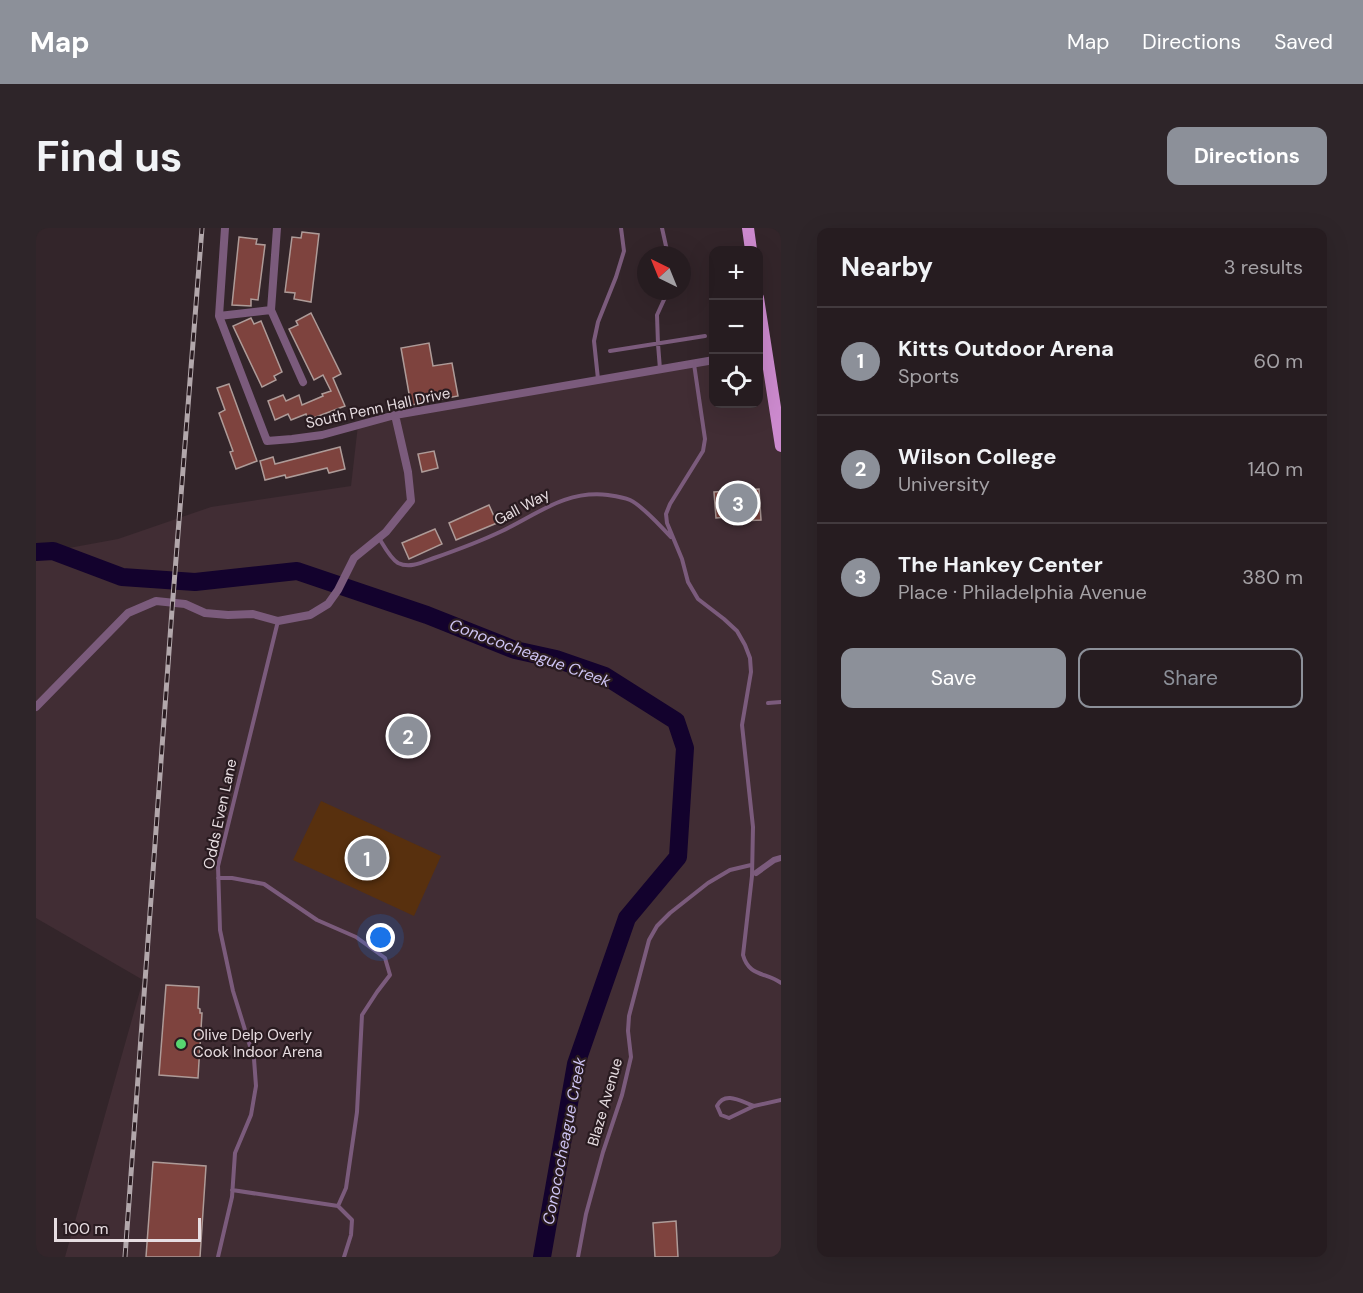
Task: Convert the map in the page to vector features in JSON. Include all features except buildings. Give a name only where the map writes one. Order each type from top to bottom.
[{"type":"main road","points":[[748,228],[750,246]]},
{"type":"main road","points":[[763,351],[781,446]]},
{"type":"street","name":"South Penn Hall Drive","points":[[225,228],[219,316],[267,441],[322,435],[395,415],[709,361]]},
{"type":"street","points":[[277,228],[271,310],[303,382]]},
{"type":"street","points":[[219,316],[271,310]]},
{"type":"street","points":[[36,707],[128,613],[156,601],[185,604],[205,613],[253,614],[278,621],[310,615],[328,604],[338,590],[354,558],[386,532],[411,501],[408,472],[395,415]]},
{"type":"street","points":[[754,874],[781,858]]},
{"type":"lane","points":[[598,380],[594,341],[598,322],[624,251],[621,228]]},
{"type":"lane","points":[[662,228],[666,246]]},
{"type":"lane","points":[[660,369],[657,315],[664,300]]},
{"type":"lane","points":[[610,351],[705,336]]},
{"type":"lane","points":[[673,539],[666,514],[703,451],[705,439],[694,363]]},
{"type":"lane","name":"Gall Way","points":[[379,537],[398,563],[412,566],[476,544],[566,498],[599,494],[631,500],[673,539],[682,559],[688,582],[698,599],[736,631],[750,658],[751,672],[742,725],[753,827],[751,865],[754,874],[743,955],[744,960],[753,971],[781,983]]},
{"type":"lane","name":"Odds Even Lane","points":[[218,1257],[232,1190],[235,1153],[251,1115],[256,1086],[254,1059],[233,991],[220,930],[218,866],[278,621]]},
{"type":"lane","points":[[768,703],[781,702]]},
{"type":"lane","name":"Blaze Avenue","points":[[578,1257],[586,1214],[631,1058],[629,1016],[649,940],[657,926],[670,913],[708,883],[730,870],[751,865]]},
{"type":"lane","points":[[218,878],[232,878],[264,884],[317,920],[356,937],[385,958],[390,975],[363,1015],[357,1112],[346,1188],[339,1206]]},
{"type":"lane","points":[[754,1106],[724,1097],[717,1106],[721,1115],[729,1118],[754,1106],[781,1100]]},
{"type":"lane","points":[[232,1190],[339,1206],[352,1220],[351,1235],[344,1257]]},
{"type":"shaded area","points":[[767,351],[781,446],[781,1257],[65,1257],[143,980],[36,918],[36,554],[118,539],[211,507],[351,486],[358,425],[709,361],[709,408],[763,408],[763,352]]},
{"type":"shaded area","points":[[321,801],[441,856],[414,916],[293,860]]},
{"type":"waterway","name":"Conococheague Creek","points":[[36,552],[53,551],[122,577],[195,582],[297,571],[427,615],[515,650],[556,659],[605,676],[676,721],[685,748],[678,857],[627,918],[576,1064],[542,1257]]},
{"type":"railway","points":[[125,1257],[202,228]]},
{"type":"place","name":"The Hankey Center","points":[[738,503]]},
{"type":"place","name":"Wilson College","points":[[408,736]]},
{"type":"place","name":"Kitts Outdoor Arena","points":[[367,858]]},
{"type":"place","name":"Olive Delp Overly Cook Indoor Arena","points":[[181,1044]]}]
